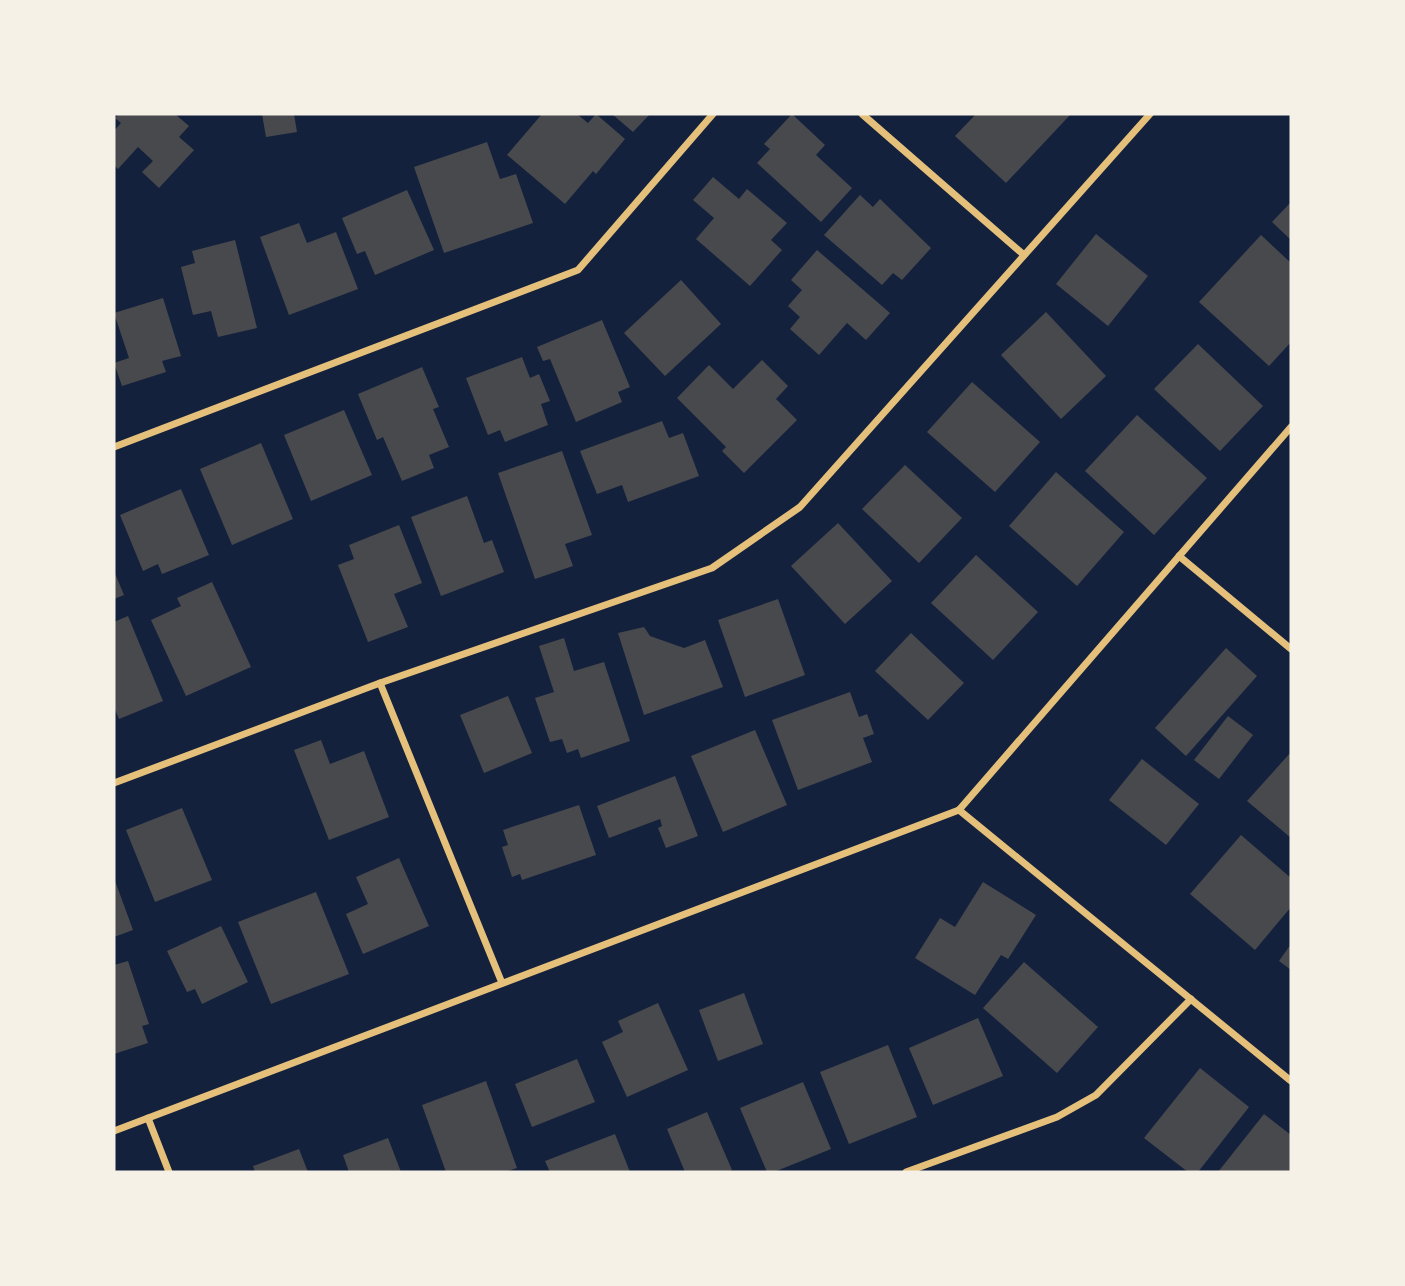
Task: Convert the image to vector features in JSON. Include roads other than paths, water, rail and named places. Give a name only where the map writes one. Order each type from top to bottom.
[{"type":"street","points":[[114,447],[578,270],[713,114]]},
{"type":"street","points":[[862,114],[1024,255]]},
{"type":"street","points":[[114,783],[380,683],[712,568],[800,508],[1150,114]]},
{"type":"street","points":[[114,1131],[959,810],[1291,427]]},
{"type":"street","points":[[1179,556],[1291,649]]},
{"type":"street","points":[[380,683],[502,982]]},
{"type":"street","points":[[959,810],[1291,1081]]},
{"type":"street","points":[[911,1172],[1057,1117],[1096,1095],[1191,999]]},
{"type":"street","points":[[148,1118],[169,1172]]}]
